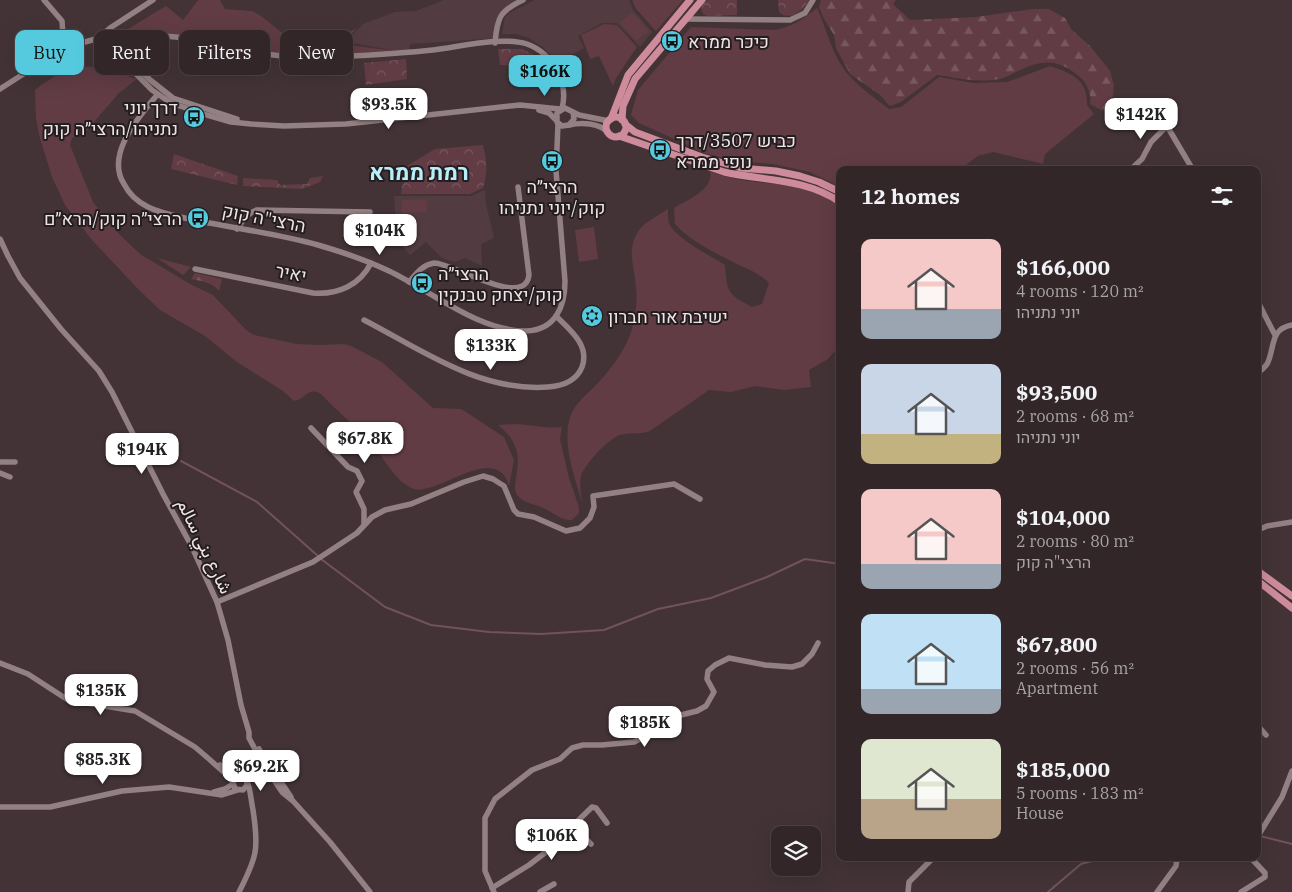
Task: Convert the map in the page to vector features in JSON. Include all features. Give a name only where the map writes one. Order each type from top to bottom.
[{"type":"main road","points":[[690,0],[628,75],[606,126],[608,132],[613,136],[619,136],[724,172],[740,176],[787,181],[816,189],[836,200]]},
{"type":"main road","points":[[619,136],[624,132],[623,106],[635,79],[702,0]]},
{"type":"main road","points":[[610,120],[617,118],[635,132],[702,157],[741,168],[788,173],[819,182],[836,190]]},
{"type":"main road","points":[[1261,573],[1292,596]]},
{"type":"main road","points":[[1261,583],[1292,608]]},
{"type":"street","points":[[44,0],[62,21],[63,30]]},
{"type":"street","points":[[84,42],[99,38],[110,28],[154,0]]},
{"type":"street","points":[[495,43],[496,29],[500,16],[505,10],[523,0]]},
{"type":"street","points":[[686,19],[790,20],[805,13],[813,0]]},
{"type":"street","points":[[694,9],[696,14],[703,20]]},
{"type":"street","points":[[169,36],[259,53],[305,57],[398,53],[516,42],[526,44],[547,56],[557,70],[563,85],[564,96],[561,109],[557,113],[556,171],[565,289],[562,306],[556,316],[579,339],[584,351],[583,364],[580,370],[570,381],[563,384],[538,388],[504,384],[467,374],[364,320]]},
{"type":"street","points":[[0,88],[21,75]]},
{"type":"street","points":[[139,75],[157,95],[171,103],[191,111],[231,122],[250,124],[284,126],[346,124],[504,106],[561,109],[571,111],[580,116],[610,120]]},
{"type":"street","points":[[144,75],[173,98],[250,124]]},
{"type":"street","name":"הרצי\"ה קוק","points":[[157,95],[145,110],[121,149],[118,168],[123,182],[138,200],[157,211],[237,229],[303,241],[371,263],[469,315],[501,327],[527,331],[548,324],[556,316]]},
{"type":"street","points":[[557,146],[562,132],[574,119],[564,96]]},
{"type":"street","points":[[528,106],[549,113],[557,122],[568,126],[581,123],[596,125],[601,126],[608,132]]},
{"type":"street","points":[[1134,166],[1142,159],[1152,142],[1167,126],[1191,166]]},
{"type":"street","points":[[409,282],[423,268],[437,263],[448,265],[493,284],[516,287],[526,284],[529,281],[529,276],[518,187]]},
{"type":"street","points":[[237,229],[249,213],[257,210],[370,212]]},
{"type":"street","name":"شارع بني سالم","points":[[0,239],[20,278],[61,329],[99,371],[112,392],[200,564],[217,602],[228,640],[240,705],[250,732],[265,763],[293,801],[330,842],[370,892]]},
{"type":"street","name":"יאיר","points":[[195,270],[313,293],[328,294],[345,289],[353,284],[368,269],[371,263]]},
{"type":"street","points":[[1261,308],[1275,335]]},
{"type":"street","points":[[1261,370],[1268,364],[1275,335],[1284,326],[1292,325]]},
{"type":"street","points":[[311,428],[348,467],[358,471],[362,481],[356,492],[364,509],[364,524]]},
{"type":"street","points":[[0,462],[15,462]]},
{"type":"street","points":[[0,473],[10,477]]},
{"type":"street","points":[[217,602],[313,562],[357,533],[372,517],[385,510],[410,504],[483,476],[493,478],[504,486],[514,510],[518,514],[534,517],[566,531],[580,528],[590,518],[594,507],[593,496],[674,484],[700,500]]},
{"type":"street","points":[[1261,529],[1292,522]]},
{"type":"street","points":[[607,823],[596,808],[592,807],[540,856],[493,890],[485,871],[485,818],[495,799],[518,780],[532,770],[560,759],[572,748],[583,745],[634,742],[649,734],[665,719],[697,711],[706,706],[714,692],[707,679],[708,671],[728,658],[765,665],[792,667],[802,664],[812,654],[818,643]]},
{"type":"street","points":[[0,663],[28,674],[68,700],[135,711],[244,779],[251,793],[257,835],[252,866],[240,892]]},
{"type":"street","points":[[1261,729],[1266,735]]},
{"type":"street","points":[[210,759],[252,806]]},
{"type":"street","points":[[205,792],[221,791],[233,783],[235,778],[244,779],[265,763]]},
{"type":"street","points":[[1261,831],[1282,797],[1292,771]]},
{"type":"street","points":[[0,807],[50,807],[122,791],[169,787],[228,795],[246,787],[244,779]]},
{"type":"street","points":[[574,826],[591,844]]},
{"type":"street","points":[[908,892],[909,882],[930,861]]},
{"type":"street","points":[[1157,892],[1176,866],[1177,861]]},
{"type":"street","points":[[1241,892],[1264,877],[1265,873],[1255,861]]},
{"type":"street","points":[[540,892],[554,884]]},
{"type":"shaded area","points":[[444,0],[528,0],[507,11],[502,18],[499,38],[410,44],[409,53],[353,43],[353,35],[363,24],[395,12],[416,11]]},
{"type":"shaded area","points":[[535,0],[629,0],[633,10],[652,32],[640,47],[617,23],[602,23],[578,36],[584,48],[557,63],[544,48],[529,38],[516,34],[502,34],[505,17],[509,13]]},
{"type":"shaded area","points":[[485,190],[486,204],[494,238],[481,244],[482,266],[465,258],[455,262],[442,258],[426,242],[410,255],[397,241],[394,196],[471,196]]},
{"type":"green space","points":[[198,0],[220,0],[225,9],[252,11],[280,31],[280,53],[270,52],[270,30],[179,30],[179,37],[169,36],[169,30],[126,30],[166,6],[183,20]]},
{"type":"green space","points":[[632,0],[683,0],[656,31],[636,9]]},
{"type":"green space","points":[[707,0],[737,0],[737,15],[708,16],[703,14],[701,8]]},
{"type":"green space","points":[[778,0],[809,0],[804,8],[796,14],[787,16],[779,12]]},
{"type":"green space","points":[[821,0],[896,0],[893,4],[910,20],[976,17],[1033,9],[1049,9],[1065,18],[1071,29],[1090,46],[1110,71],[1114,85],[1113,96],[1103,111],[1090,104],[1088,89],[1080,77],[1058,64],[1044,63],[1029,66],[1004,78],[991,80],[968,80],[937,75],[901,102],[890,106],[880,95],[850,74],[836,48],[834,35],[819,7]]},
{"type":"green space","points":[[817,8],[843,68],[858,85],[889,109],[901,107],[939,77],[973,83],[1007,82],[1050,66],[1065,71],[1077,78],[1085,89],[1087,105],[1094,114],[1045,154],[1043,164],[993,152],[978,156],[962,166],[836,166],[836,185],[810,172],[773,164],[734,161],[705,153],[639,123],[631,115],[638,90],[691,27],[773,30],[791,25]]},
{"type":"green space","points":[[632,12],[649,31],[636,41],[620,23]]},
{"type":"green space","points":[[604,24],[617,25],[637,47],[616,78],[613,86],[599,56],[590,59],[581,35]]},
{"type":"green space","points":[[353,46],[396,51],[353,53]]},
{"type":"green space","points":[[498,49],[523,49],[541,59],[521,65],[500,65]]},
{"type":"green space","points":[[406,59],[407,79],[366,85],[364,63]]},
{"type":"green space","points":[[84,67],[94,67],[94,75],[124,75],[137,79],[119,93],[87,130],[72,138],[70,145],[93,202],[119,234],[140,254],[190,284],[213,295],[246,330],[254,335],[297,344],[344,344],[351,346],[382,362],[433,408],[461,409],[466,412],[504,437],[514,460],[509,486],[502,473],[492,468],[466,473],[425,489],[414,489],[407,486],[395,475],[370,442],[321,394],[310,392],[294,401],[283,391],[237,362],[205,336],[160,310],[92,240],[65,205],[52,177],[39,135],[35,90],[57,75],[84,75]]},
{"type":"green space","points":[[483,145],[486,177],[483,188],[470,194],[401,194],[405,181],[404,168],[435,149]]},
{"type":"green space","points":[[174,154],[238,176],[237,185],[171,169]]},
{"type":"green space","points":[[710,171],[726,177],[793,186],[825,196],[836,203],[836,350],[828,359],[809,370],[811,387],[784,390],[755,386],[731,392],[709,390],[650,431],[615,437],[598,452],[583,471],[580,482],[582,503],[569,452],[569,421],[578,403],[599,382],[615,362],[631,332],[637,298],[632,248],[633,241],[642,227],[668,209],[669,224],[676,233],[725,265],[730,292],[752,307],[762,304],[769,283],[766,280],[755,272],[713,252],[689,237],[675,224],[674,208],[704,189],[710,178]]},
{"type":"green space","points":[[323,176],[320,182],[302,189],[243,186],[243,178],[277,180],[280,185],[307,184],[310,178]]},
{"type":"green space","points":[[427,199],[427,212],[402,213],[402,200]]},
{"type":"green space","points":[[594,227],[598,259],[579,262],[575,230]]},
{"type":"green space","points":[[157,258],[191,267],[183,275]]},
{"type":"green space","points":[[195,273],[222,279],[219,291],[210,284],[191,279]]},
{"type":"green space","points":[[517,424],[562,427],[560,439],[569,478],[579,507],[579,513],[572,520],[562,518],[544,508],[525,501],[516,492],[518,457],[509,436],[498,425]]},
{"type":"waterway","points":[[181,461],[257,502],[318,556]]},
{"type":"waterway","points":[[321,559],[385,607],[431,625],[489,632],[541,634],[604,630],[658,609],[711,598],[767,577],[805,559],[836,563]]},
{"type":"waterway","points":[[1261,836],[1292,844]]},
{"type":"waterway","points":[[1048,892],[1081,864],[1092,861]]},
{"type":"place","name":"כיכר ממרא","points":[[672,41]]},
{"type":"place","name":"דרך יוני נתניהו/הרצי״ה קוק","points":[[194,117]]},
{"type":"place","name":"כביש 3507/דרך נופי ממרא","points":[[660,150]]},
{"type":"place","name":"הרצי״ה קוק/יוני נתניהו","points":[[552,161]]},
{"type":"place","name":"הרצי״ה קוק/הרא״ם","points":[[198,218]]},
{"type":"place","name":"הרצי״ה קוק/יצחק טבנקין","points":[[422,283]]},
{"type":"place","name":"ישיבת אור חברון","points":[[592,316]]},
{"type":"district","name":"רמת ממרא","points":[[419,171]]}]
